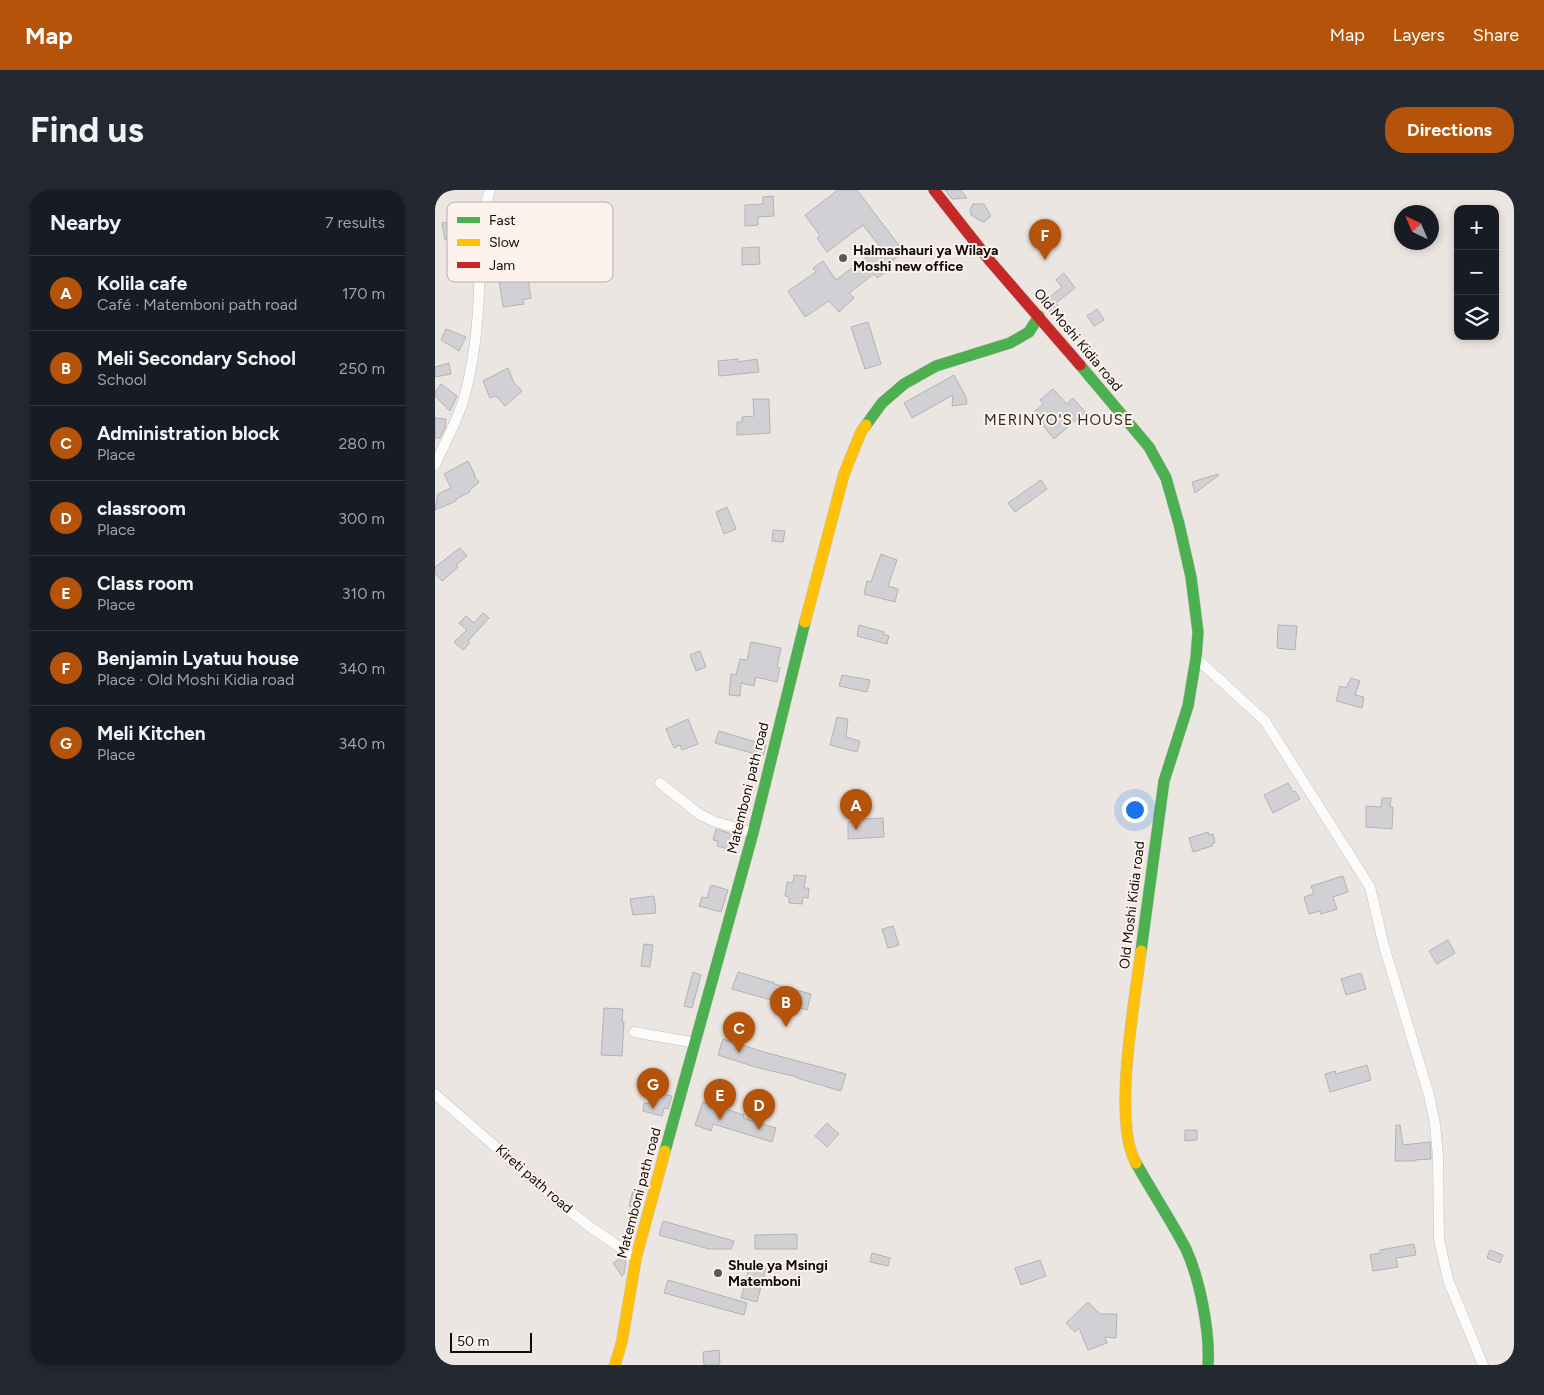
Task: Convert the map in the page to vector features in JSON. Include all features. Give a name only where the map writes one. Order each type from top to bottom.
[{"type":"street","points":[[486,202],[490,190]]},
{"type":"street","name":"Old Moshi Kidia road","points":[[934,190],[990,261],[1039,316],[1149,447],[1166,478],[1179,524],[1191,577],[1198,632],[1196,658],[1188,706],[1165,781],[1158,819],[1126,1069],[1126,1129],[1132,1157],[1186,1250],[1200,1292],[1209,1350],[1208,1365]]},
{"type":"street","points":[[435,465],[464,399],[474,347],[479,282]]},
{"type":"street","name":"Matemboni path road","points":[[615,1365],[624,1332],[636,1258],[753,833],[801,636],[844,474],[861,432],[882,404],[904,384],[936,366],[1010,343],[1029,332],[1039,316]]},
{"type":"street","points":[[1196,658],[1265,721],[1370,887],[1384,946],[1429,1095],[1435,1124],[1438,1156],[1439,1240],[1448,1280],[1483,1365]]},
{"type":"street","points":[[659,783],[699,814],[713,821],[753,833]]},
{"type":"street","points":[[634,1032],[696,1042]]},
{"type":"street","name":"Kireti path road","points":[[435,1094],[567,1209],[636,1258]]},
{"type":"building","points":[[838,190],[857,190],[904,252],[884,267],[887,271],[877,278],[874,274],[849,293],[854,298],[839,312],[829,301],[805,317],[788,291],[816,272],[813,268],[823,261],[836,280],[880,247],[863,225],[827,252],[817,238],[820,236],[805,215]]},
{"type":"building","points":[[945,190],[961,190],[967,198],[952,199]]},
{"type":"building","points":[[773,196],[774,216],[758,217],[758,225],[745,226],[745,205],[763,204],[763,197]]},
{"type":"building","points":[[973,204],[984,204],[991,216],[984,222],[971,215],[970,210]]},
{"type":"building","points":[[447,222],[447,240],[445,240],[442,223]]},
{"type":"building","points":[[759,247],[760,264],[742,265],[742,248]]},
{"type":"building","points":[[1064,273],[1075,288],[1056,303],[1059,307],[1051,313],[1043,303],[1062,287],[1056,280]]},
{"type":"building","points":[[499,282],[529,282],[531,298],[523,300],[524,304],[503,307]]},
{"type":"building","points":[[1097,309],[1104,320],[1094,326],[1087,316]]},
{"type":"building","points":[[868,322],[881,364],[865,369],[851,327]]},
{"type":"building","points":[[446,329],[466,337],[459,351],[441,340]]},
{"type":"building","points":[[738,359],[738,362],[757,359],[759,372],[719,376],[718,361]]},
{"type":"building","points":[[449,363],[451,374],[435,377],[435,367]]},
{"type":"building","points":[[508,368],[514,383],[522,391],[505,406],[496,396],[490,398],[483,381]]},
{"type":"building","points":[[954,375],[966,397],[967,404],[952,406],[953,395],[912,418],[904,403]]},
{"type":"building","points":[[441,384],[457,396],[450,411],[435,396],[435,392]]},
{"type":"building","points":[[1053,389],[1067,404],[1073,398],[1085,412],[1054,439],[1033,413],[1043,404],[1040,400]]},
{"type":"building","points":[[753,399],[769,399],[770,433],[737,435],[737,422],[742,422],[742,417],[754,416]]},
{"type":"building","points":[[435,418],[446,419],[445,428],[440,438],[435,438]]},
{"type":"building","points":[[468,461],[474,476],[479,482],[470,492],[456,499],[456,501],[435,510],[438,494],[451,488],[444,474]]},
{"type":"building","points":[[1219,475],[1195,493],[1192,482]]},
{"type":"building","points":[[1041,480],[1047,489],[1015,512],[1008,503]]},
{"type":"building","points":[[727,507],[736,529],[724,534],[716,512]]},
{"type":"building","points":[[773,530],[785,531],[783,542],[772,541]]},
{"type":"building","points":[[460,548],[467,556],[442,581],[435,573],[435,567]]},
{"type":"building","points":[[881,554],[897,560],[888,586],[898,589],[895,602],[864,594],[867,581],[871,582]]},
{"type":"building","points":[[483,613],[489,618],[468,641],[470,643],[463,650],[454,642],[467,630],[459,623],[466,616],[474,623]]},
{"type":"building","points":[[859,625],[884,632],[883,634],[889,636],[887,644],[857,636]]},
{"type":"building","points":[[1278,625],[1297,626],[1295,650],[1277,648]]},
{"type":"building","points":[[751,642],[781,648],[777,667],[780,668],[777,682],[756,677],[754,686],[741,683],[740,696],[729,695],[731,674],[736,675],[740,659],[747,660]]},
{"type":"building","points":[[700,651],[706,667],[696,671],[690,655]]},
{"type":"building","points":[[842,675],[870,680],[867,692],[839,686]]},
{"type":"building","points":[[1351,678],[1360,681],[1355,695],[1364,697],[1362,708],[1336,701],[1340,686],[1346,688]]},
{"type":"building","points":[[837,717],[848,719],[846,737],[860,741],[857,752],[830,745]]},
{"type":"building","points":[[688,719],[698,744],[682,750],[680,745],[674,748],[666,729]]},
{"type":"building","points":[[719,731],[766,745],[763,756],[715,743]]},
{"type":"building","points":[[1288,783],[1300,799],[1273,813],[1264,795]]},
{"type":"building","points":[[1382,798],[1391,798],[1390,807],[1393,807],[1392,829],[1366,827],[1366,806],[1381,807]]},
{"type":"building","points":[[883,818],[884,837],[848,839],[848,822],[863,822],[863,819]]},
{"type":"building","points":[[716,829],[735,835],[731,850],[717,846],[718,841],[713,840]]},
{"type":"building","points":[[1208,832],[1209,835],[1213,834],[1215,843],[1212,846],[1193,852],[1189,838]]},
{"type":"building","points":[[794,875],[806,876],[804,888],[809,888],[808,898],[803,897],[802,904],[789,903],[789,897],[785,896],[787,882],[793,883]]},
{"type":"building","points":[[1343,876],[1348,892],[1333,897],[1337,909],[1321,914],[1320,911],[1309,914],[1304,897],[1314,894],[1311,886]]},
{"type":"building","points":[[711,885],[728,890],[721,912],[699,906],[702,897],[707,898]]},
{"type":"building","points":[[654,896],[656,913],[633,915],[630,899]]},
{"type":"building","points":[[893,926],[899,945],[888,948],[882,929]]},
{"type":"building","points":[[1448,940],[1455,953],[1437,964],[1429,951]]},
{"type":"building","points":[[644,944],[653,945],[650,967],[641,966]]},
{"type":"building","points":[[693,972],[701,975],[692,1008],[684,1006]]},
{"type":"building","points":[[738,972],[811,994],[807,1010],[732,989]]},
{"type":"building","points":[[1361,973],[1366,989],[1346,995],[1341,979]]},
{"type":"building","points":[[604,1008],[623,1009],[622,1056],[601,1055]]},
{"type":"building","points":[[723,1039],[846,1074],[841,1091],[718,1055]]},
{"type":"building","points":[[1367,1065],[1371,1080],[1330,1092],[1325,1074],[1335,1071],[1336,1074]]},
{"type":"building","points":[[656,1093],[672,1096],[668,1109],[664,1108],[662,1116],[643,1111],[644,1103],[654,1104]]},
{"type":"building","points":[[703,1102],[744,1115],[743,1118],[776,1128],[772,1142],[713,1124],[711,1131],[695,1125]]},
{"type":"building","points":[[827,1123],[839,1134],[827,1147],[815,1136]]},
{"type":"building","points":[[1396,1125],[1400,1125],[1403,1145],[1430,1142],[1431,1159],[1395,1161]]},
{"type":"building","points":[[1185,1130],[1197,1130],[1197,1140],[1185,1141]]},
{"type":"building","points":[[633,1191],[643,1194],[638,1209],[629,1206]]},
{"type":"building","points":[[663,1221],[734,1241],[731,1249],[709,1249],[659,1235]]},
{"type":"building","points":[[797,1234],[797,1249],[755,1249],[755,1235]]},
{"type":"building","points":[[1414,1244],[1416,1255],[1396,1258],[1398,1267],[1373,1271],[1370,1255],[1380,1253],[1380,1250]]},
{"type":"building","points":[[1490,1250],[1503,1255],[1500,1263],[1487,1258]]},
{"type":"building","points":[[872,1253],[890,1258],[888,1266],[870,1262]]},
{"type":"building","points":[[622,1257],[626,1262],[622,1276],[613,1263]]},
{"type":"building","points":[[1040,1260],[1046,1276],[1021,1285],[1015,1268]]},
{"type":"building","points":[[750,1264],[766,1268],[757,1302],[741,1298]]},
{"type":"building","points":[[668,1280],[747,1303],[744,1315],[664,1293]]},
{"type":"building","points":[[1088,1302],[1100,1314],[1117,1314],[1116,1338],[1105,1337],[1107,1343],[1088,1350],[1079,1328],[1075,1332],[1066,1323]]},
{"type":"building","points":[[719,1350],[720,1363],[718,1365],[704,1365],[703,1352]]},
{"type":"traffic: fast","points":[[866,425],[882,403],[904,384],[936,366],[1010,343],[1029,332],[1039,316]]},
{"type":"traffic: fast","points":[[1080,365],[1149,447],[1166,478],[1191,577],[1198,632],[1188,706],[1164,781],[1141,951]]},
{"type":"traffic: fast","points":[[665,1151],[753,833],[805,622]]},
{"type":"traffic: fast","points":[[1136,1163],[1186,1249],[1196,1275],[1206,1322],[1208,1365]]},
{"type":"traffic: slow","points":[[805,622],[844,474],[861,432],[866,425]]},
{"type":"traffic: slow","points":[[1136,1163],[1129,1144],[1125,1091],[1130,1029],[1141,951]]},
{"type":"traffic: slow","points":[[615,1365],[622,1341],[636,1258],[665,1151]]},
{"type":"traffic: jam","points":[[934,190],[990,261],[1080,365]]},
{"type":"place","name":"Halmashauri ya Wilaya Moshi new office","points":[[843,258]]},
{"type":"place","name":"Benjamin Lyatuu house","points":[[1045,260]]},
{"type":"place","name":"Kolila cafe","points":[[856,830]]},
{"type":"place","name":"Meli Secondary School","points":[[786,1027]]},
{"type":"place","name":"Administration block","points":[[739,1053]]},
{"type":"place","name":"Meli Kitchen","points":[[653,1109]]},
{"type":"place","name":"Class room","points":[[720,1120]]},
{"type":"place","name":"classroom","points":[[759,1130]]},
{"type":"place","name":"Shule ya Msingi Matemboni","points":[[718,1273]]},
{"type":"district","name":"MERINYO'S HOUSE","points":[[1059,420]]}]
